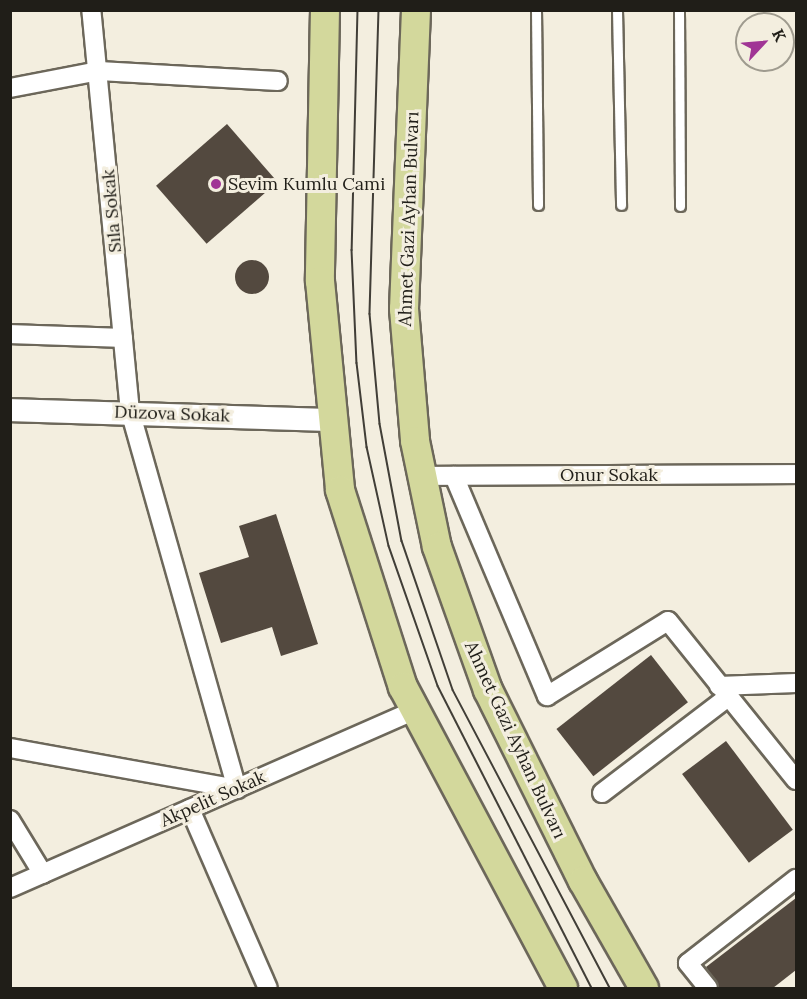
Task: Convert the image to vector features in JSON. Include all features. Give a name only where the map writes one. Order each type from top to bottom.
[{"type":"main road","points":[[325,10],[320,281],[340,490],[403,687],[563,988]]},
{"type":"main road","name":"Ahmet Gazi Ayhan Bulvarı","points":[[416,10],[404,309],[421,476],[452,599],[488,690],[584,881],[644,988]]},
{"type":"street","name":"Sıla Sokak","points":[[91,10],[99,71],[130,412],[237,789]]},
{"type":"street","points":[[10,88],[99,71],[278,81]]},
{"type":"street","points":[[10,334],[123,338]]},
{"type":"street","name":"Düzova Sokak","points":[[10,410],[334,420]]},
{"type":"street","name":"Onur Sokak","points":[[421,476],[796,474]]},
{"type":"street","points":[[454,476],[547,696],[668,621],[796,780]]},
{"type":"street","points":[[602,793],[724,691],[796,683]]},
{"type":"street","name":"Akpelit Sokak","points":[[10,888],[415,710]]},
{"type":"street","points":[[10,748],[237,789]]},
{"type":"street","points":[[190,809],[268,988]]},
{"type":"street","points":[[10,820],[43,874]]},
{"type":"street","points":[[708,988],[688,963],[796,879]]},
{"type":"lane","points":[[536,10],[538,205]]},
{"type":"lane","points":[[617,10],[621,205]]},
{"type":"lane","points":[[679,10],[680,206]]},
{"type":"building","name":"Sevim Kumlu Cami","points":[[227,124],[278,182],[207,244],[156,186]]},
{"type":"building","points":[[252,260],[264,265],[269,277],[264,289],[252,294],[240,289],[235,277],[240,265]]},
{"type":"building","points":[[276,514],[318,644],[281,656],[272,627],[221,643],[199,573],[249,557],[239,526]]},
{"type":"building","points":[[651,655],[688,702],[593,776],[556,729]]},
{"type":"building","points":[[726,741],[793,830],[749,863],[682,774]]},
{"type":"building","points":[[796,898],[796,970],[773,988],[719,988],[706,967]]},
{"type":"tram line","points":[[358,10],[352,250],[357,363],[367,447],[389,546],[438,686],[592,988]]},
{"type":"tram line","points":[[379,10],[370,314],[380,424],[402,541],[453,690],[610,988]]},
{"type":"place","name":"Sevim Kumlu Cami","points":[[216,184]]}]
